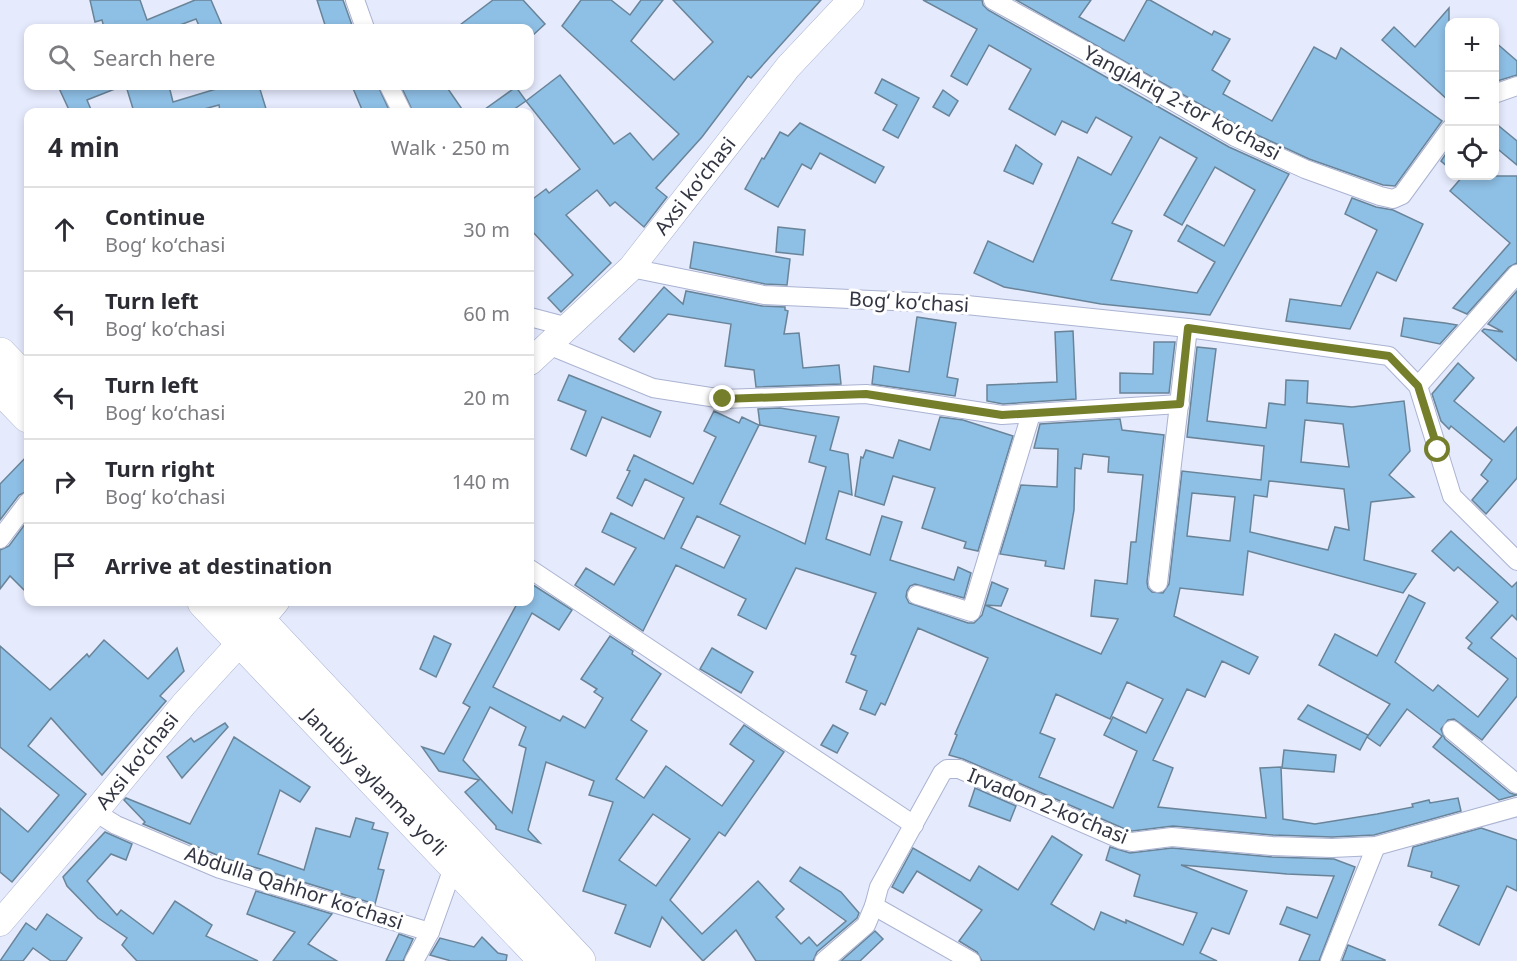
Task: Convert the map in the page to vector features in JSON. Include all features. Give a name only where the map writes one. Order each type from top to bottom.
[{"type":"highway","points":[[0,354],[24,379]]},
{"type":"highway","points":[[0,387],[24,412]]},
{"type":"highway","name":"Janubiy aylanma yoʻli","points":[[218,606],[254,616],[579,961]]},
{"type":"highway","name":"Janubiy aylanma yoʻli","points":[[254,616],[454,865],[546,961]]},
{"type":"street","points":[[355,0],[364,24]]},
{"type":"street","name":"Axsi koʻchasi","points":[[534,358],[631,268],[788,67],[851,0]]},
{"type":"street","name":"YangiАriq 2-tor koʼchasi","points":[[993,0],[1235,137],[1305,169],[1380,196],[1393,199],[1402,195],[1445,135]]},
{"type":"street","points":[[1499,92],[1517,86]]},
{"type":"street","points":[[391,90],[400,108]]},
{"type":"street","name":"Bogʻ koʻchasi","points":[[631,268],[764,295],[957,304],[1188,328],[1389,356],[1418,386],[1452,496],[1517,561]]},
{"type":"street","points":[[1418,386],[1517,274]]},
{"type":"street","points":[[534,318],[568,327]]},
{"type":"street","points":[[1158,583],[1188,328]]},
{"type":"street","points":[[548,345],[653,388],[723,399],[866,394],[1002,415],[1180,404]]},
{"type":"street","points":[[917,595],[971,612],[1031,414]]},
{"type":"street","points":[[0,539],[24,507]]},
{"type":"street","points":[[534,572],[914,825]]},
{"type":"street","name":"Axsi koʻchasi","points":[[0,923],[95,812],[254,616]]},
{"type":"street","points":[[1452,730],[1517,784]]},
{"type":"street","name":"Irvadon 2-koʼchasi","points":[[824,961],[866,925],[879,887],[942,772],[947,769],[953,768],[1122,840],[1132,842],[1172,837],[1272,846],[1332,848],[1376,846],[1517,807]]},
{"type":"street","name":"Abdulla Qahhor koʻchasi","points":[[95,812],[116,825],[220,869],[430,932]]},
{"type":"street","points":[[1330,961],[1376,846]]},
{"type":"street","name":"Abdulla Qahhor koʻchasi","points":[[414,961],[430,932],[454,865]]},
{"type":"street","points":[[874,906],[971,961]]},
{"type":"building","points":[[90,0],[140,0],[147,20],[195,0],[211,0],[221,24],[198,24],[196,19],[183,24],[103,24],[102,20],[95,22]]},
{"type":"building","points":[[317,0],[343,0],[352,24],[325,24]]},
{"type":"building","points":[[493,0],[523,0],[545,24],[534,34],[534,24],[461,24]]},
{"type":"building","points":[[581,0],[611,0],[630,15],[641,0],[663,0],[631,41],[674,80],[713,42],[673,0],[821,0],[751,78],[748,76],[702,137],[656,188],[667,197],[644,227],[615,202],[610,206],[597,190],[566,215],[611,263],[561,312],[548,298],[573,275],[534,233],[534,198],[546,189],[549,193],[580,169],[534,111],[534,108],[526,101],[560,75],[614,144],[630,133],[653,160],[679,134],[562,26]]},
{"type":"building","points":[[923,0],[982,0],[988,10],[1229,147],[1289,174],[1210,315],[1101,304],[1004,287],[974,273],[988,241],[1033,262],[1078,157],[1111,175],[1132,137],[1096,117],[1087,133],[1062,121],[1055,135],[1009,109],[1031,69],[989,45],[967,85],[951,76],[977,29]],"holes":[[[1160,137],[1197,158],[1164,215],[1182,225],[1215,167],[1255,190],[1224,246],[1187,225],[1178,241],[1215,262],[1197,293],[1111,280],[1132,231],[1112,223]]]},
{"type":"building","points":[[1016,0],[1091,0],[1079,17],[1124,41],[1147,0],[1150,0],[1212,35],[1214,31],[1230,39],[1212,70],[1230,81],[1223,94],[1272,121],[1314,47],[1336,59],[1341,48],[1442,121],[1395,186],[1383,185],[1309,159],[1240,127]]},
{"type":"building","points":[[1449,8],[1449,18],[1445,18],[1445,97],[1382,40],[1394,27],[1415,47]]},
{"type":"building","points":[[1499,45],[1517,61],[1517,75],[1499,80]]},
{"type":"building","points":[[882,79],[919,98],[898,138],[883,130],[897,105],[875,93]]},
{"type":"building","points":[[60,90],[112,90],[87,100],[90,108],[68,108]]},
{"type":"building","points":[[127,90],[170,90],[173,102],[213,90],[260,90],[266,108],[219,108],[219,105],[208,108],[133,108]]},
{"type":"building","points":[[354,90],[380,90],[388,108],[361,108]]},
{"type":"building","points":[[403,90],[449,90],[461,108],[411,108]]},
{"type":"building","points":[[512,90],[518,90],[526,101],[516,108],[487,108]]},
{"type":"building","points":[[943,90],[958,101],[949,116],[933,107]]},
{"type":"building","points":[[800,123],[884,167],[875,183],[820,153],[811,169],[802,164],[778,207],[745,189],[780,132],[788,136]]},
{"type":"building","points":[[1499,126],[1517,141],[1517,165],[1499,150]]},
{"type":"building","points":[[1016,145],[1042,164],[1033,184],[1004,171]]},
{"type":"building","points":[[1499,176],[1517,176],[1517,263],[1509,267],[1467,314],[1453,308],[1510,243],[1450,191],[1460,180],[1499,180]]},
{"type":"building","points":[[1352,198],[1376,207],[1393,210],[1423,224],[1396,281],[1377,272],[1350,329],[1286,321],[1290,299],[1341,306],[1377,230],[1345,214]]},
{"type":"building","points":[[778,227],[805,230],[803,255],[776,252]]},
{"type":"building","points":[[694,242],[790,259],[787,285],[765,284],[690,268]]},
{"type":"building","points":[[664,287],[683,304],[686,291],[762,306],[785,307],[788,311],[784,334],[799,333],[803,368],[839,365],[841,384],[756,387],[754,370],[725,366],[731,324],[668,314],[634,352],[619,339]]},
{"type":"building","points":[[1517,291],[1517,361],[1482,331],[1484,329],[1503,332],[1488,324]]},
{"type":"building","points":[[917,317],[956,323],[947,377],[958,379],[955,396],[872,384],[874,366],[909,372]]},
{"type":"building","points":[[1404,318],[1457,325],[1440,344],[1401,336]]},
{"type":"building","points":[[1073,331],[1076,399],[1003,404],[987,401],[987,385],[1057,382],[1055,332]]},
{"type":"building","points":[[1154,342],[1175,342],[1169,393],[1120,393],[1120,373],[1153,374]]},
{"type":"building","points":[[1197,347],[1216,349],[1207,421],[1266,428],[1269,403],[1285,405],[1286,380],[1308,381],[1307,403],[1352,407],[1404,401],[1410,451],[1389,475],[1414,497],[1371,502],[1364,560],[1416,574],[1403,593],[1248,551],[1243,595],[1180,588],[1174,616],[1258,657],[1249,674],[1222,661],[1205,697],[1187,689],[1153,760],[1173,768],[1158,807],[1266,818],[1260,768],[1281,767],[1283,819],[1315,824],[1413,807],[1412,804],[1429,800],[1430,803],[1458,798],[1461,811],[1374,835],[1332,837],[1273,835],[1173,826],[1132,831],[949,755],[957,735],[955,734],[988,658],[918,628],[885,705],[881,703],[875,715],[860,709],[867,691],[846,682],[856,656],[851,654],[876,593],[796,568],[766,629],[738,615],[746,599],[676,565],[643,631],[575,585],[586,568],[614,585],[636,548],[602,532],[611,513],[664,539],[684,498],[645,479],[632,506],[617,498],[630,471],[627,470],[634,455],[693,484],[716,437],[704,431],[714,411],[739,423],[742,417],[759,425],[720,504],[805,544],[826,467],[809,462],[816,436],[760,425],[758,409],[780,408],[839,417],[830,450],[848,454],[852,495],[839,491],[826,539],[870,555],[882,516],[902,522],[890,560],[954,580],[958,567],[971,573],[964,598],[915,584],[907,591],[906,597],[909,603],[968,623],[974,623],[982,615],[985,605],[1101,654],[1118,619],[1091,616],[1095,580],[1127,584],[1131,542],[1136,542],[1143,475],[1108,472],[1109,457],[1083,454],[1081,469],[1075,468],[1074,510],[1064,569],[1045,566],[1046,561],[1000,554],[1021,485],[1057,487],[1058,449],[1034,448],[1040,424],[1120,419],[1122,430],[1164,435],[1147,582],[1152,592],[1163,593],[1169,584],[1182,471],[1261,480],[1264,446],[1187,437]],"holes":[[[1305,420],[1343,424],[1349,467],[1301,462]],[[1269,481],[1344,489],[1349,530],[1335,527],[1328,550],[1250,532],[1254,495],[1267,497]],[[1192,493],[1235,497],[1230,541],[1187,536]],[[697,516],[740,536],[724,568],[681,548]],[[1127,682],[1163,699],[1146,733],[1113,717],[1104,735],[1137,751],[1113,808],[1039,777],[1055,739],[1040,733],[1056,694],[1110,719]]]},
{"type":"building","points":[[1458,363],[1474,378],[1454,401],[1504,442],[1517,427],[1517,478],[1486,514],[1472,500],[1488,481],[1481,475],[1492,460],[1451,426],[1449,429],[1441,421],[1432,394]]},
{"type":"building","points":[[569,375],[661,412],[650,437],[602,417],[586,456],[571,449],[586,411],[558,400]]},
{"type":"building","points":[[940,417],[963,420],[1013,436],[978,551],[964,548],[966,542],[922,528],[935,488],[893,476],[884,505],[855,496],[861,457],[863,458],[866,450],[893,458],[899,440],[930,450]]},
{"type":"building","points":[[24,459],[24,493],[19,495],[0,520],[0,484]]},
{"type":"building","points":[[24,525],[24,590],[10,576],[0,589],[0,550],[9,546]]},
{"type":"building","points":[[1451,531],[1512,587],[1517,582],[1517,620],[1512,615],[1491,638],[1517,659],[1517,696],[1482,740],[1454,719],[1448,720],[1441,729],[1445,739],[1510,793],[1517,795],[1499,800],[1433,747],[1442,736],[1407,709],[1380,746],[1367,737],[1390,704],[1319,665],[1335,634],[1377,656],[1409,595],[1425,603],[1395,662],[1433,691],[1438,685],[1478,717],[1508,679],[1468,648],[1472,643],[1466,638],[1498,602],[1458,567],[1454,571],[1432,551]]},
{"type":"building","points":[[992,582],[1008,589],[1001,606],[985,605]]},
{"type":"building","points":[[534,586],[572,610],[559,630],[532,613],[493,687],[560,721],[563,716],[585,728],[603,698],[594,692],[597,689],[581,679],[610,636],[633,651],[632,654],[661,674],[631,720],[647,731],[616,779],[644,798],[666,766],[722,806],[754,761],[730,744],[744,725],[784,752],[725,836],[719,832],[670,900],[702,934],[758,881],[784,909],[776,917],[801,944],[809,937],[817,946],[846,921],[790,881],[800,867],[841,892],[859,913],[857,918],[817,952],[813,961],[756,961],[736,930],[703,961],[662,917],[650,947],[615,933],[626,905],[583,891],[613,802],[589,795],[594,781],[546,762],[528,830],[540,843],[496,829],[496,826],[465,792],[479,780],[439,771],[422,747],[444,754],[470,707],[463,703],[516,606],[534,606]],"holes":[[[490,707],[526,727],[519,745],[526,748],[512,813],[463,760]],[[653,814],[690,839],[656,886],[619,860]]]},
{"type":"building","points":[[434,636],[451,644],[436,677],[420,669]]},
{"type":"building","points":[[104,640],[148,679],[177,648],[184,671],[160,696],[166,701],[102,775],[51,718],[28,746],[86,794],[12,882],[0,872],[0,808],[28,832],[59,795],[0,747],[0,646],[50,690],[87,654],[89,657]]},
{"type":"building","points":[[712,648],[753,672],[741,693],[700,669]]},
{"type":"building","points":[[1308,705],[1368,735],[1360,750],[1298,719]]},
{"type":"building","points":[[225,723],[228,727],[182,778],[167,757],[191,738],[194,742]]},
{"type":"building","points":[[833,725],[848,733],[837,753],[821,745]]},
{"type":"building","points":[[234,737],[310,787],[300,802],[280,790],[258,854],[304,870],[316,828],[350,837],[356,818],[374,823],[372,829],[388,833],[378,869],[384,870],[375,904],[224,858],[143,824],[145,822],[124,800],[126,798],[190,824]]},
{"type":"building","points":[[1284,750],[1336,755],[1334,772],[1282,768]]},
{"type":"building","points":[[975,788],[1016,806],[1010,821],[969,806]]},
{"type":"building","points":[[1481,828],[1517,840],[1517,891],[1507,886],[1479,945],[1439,925],[1459,886],[1431,877],[1432,872],[1408,866],[1413,847]]},
{"type":"building","points":[[105,832],[132,844],[126,860],[111,854],[87,881],[117,915],[121,910],[153,934],[175,901],[212,925],[206,936],[258,961],[137,961],[122,945],[127,938],[98,918],[67,886],[63,877]]},
{"type":"building","points":[[1052,836],[1082,855],[1051,904],[1094,930],[1101,912],[1126,923],[1126,920],[1183,945],[1197,913],[1134,896],[1140,875],[1106,860],[1110,847],[1130,853],[1172,848],[1272,857],[1334,859],[1355,867],[1319,961],[1299,961],[1310,935],[1280,924],[1287,907],[1317,918],[1334,876],[1181,865],[1247,891],[1229,934],[1212,928],[1200,953],[1217,961],[982,961],[977,952],[959,941],[982,910],[917,871],[903,893],[892,887],[913,848],[970,881],[979,866],[1018,890]]},
{"type":"building","points":[[256,891],[332,914],[308,944],[337,961],[273,961],[295,932],[247,914]]},
{"type":"building","points":[[47,914],[82,938],[66,961],[51,961],[33,948],[23,961],[0,961],[26,923],[36,930]]},
{"type":"building","points":[[875,931],[883,939],[860,961],[841,961]]},
{"type":"building","points":[[399,934],[413,939],[403,961],[386,961]]},
{"type":"building","points":[[482,937],[498,953],[507,955],[506,961],[451,961],[430,955],[440,938],[474,947]]},
{"type":"building","points":[[1348,945],[1385,960],[1385,961],[1342,961]]},
{"type":"route","points":[[723,399],[866,394],[1002,415],[1180,404],[1188,328],[1389,356],[1418,386],[1438,450]]}]
